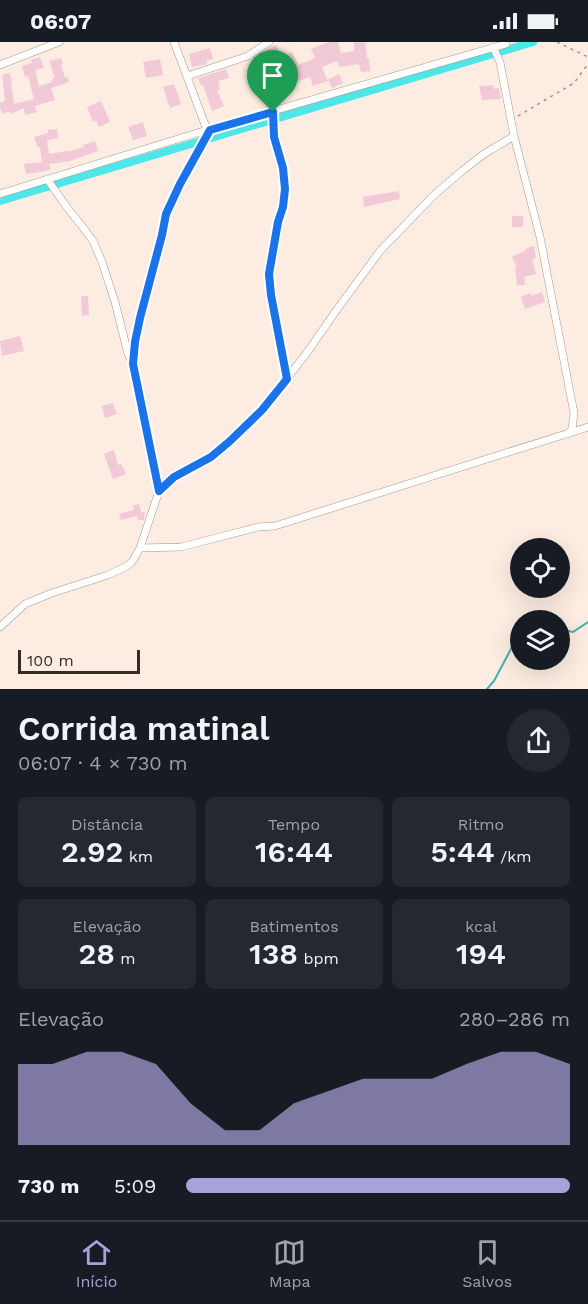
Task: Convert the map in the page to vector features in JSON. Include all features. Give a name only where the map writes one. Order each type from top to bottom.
[{"type":"street","points":[[0,65],[59,42]]},
{"type":"street","points":[[174,42],[209,130]]},
{"type":"street","points":[[187,76],[248,56],[269,42]]},
{"type":"street","points":[[0,194],[507,42]]},
{"type":"street","points":[[493,47],[500,62],[514,136],[540,237],[574,413],[572,429],[568,434]]},
{"type":"street","points":[[273,112],[274,137],[283,168],[285,189],[269,274],[287,379]]},
{"type":"street","points":[[133,364],[140,318],[166,214],[209,130]]},
{"type":"street","points":[[0,627],[25,604],[128,566],[140,548],[159,491],[174,477],[211,457],[262,410],[380,251],[434,195],[484,154],[514,136]]},
{"type":"street","points":[[47,179],[86,230],[105,272],[128,354],[133,364],[159,491]]},
{"type":"street","points":[[140,548],[181,547],[258,527],[275,526],[588,428]]},
{"type":"path","points":[[557,42],[588,57]]},
{"type":"path","points":[[511,120],[574,82],[588,64]]},
{"type":"building","points":[[328,42],[338,42],[341,53],[354,51],[354,42],[365,42],[370,71],[361,72],[359,64],[339,67],[337,61],[322,67],[327,80],[339,74],[343,83],[332,88],[328,80],[313,86],[310,77],[295,82],[292,69],[280,72],[277,64],[264,66],[265,68],[256,71],[252,60],[270,54],[267,50],[276,45],[282,56],[292,52],[298,65],[315,58],[311,49]]},
{"type":"building","points":[[210,48],[213,59],[206,61],[207,64],[192,67],[189,54]]},
{"type":"building","points":[[40,57],[44,68],[35,70],[39,86],[52,82],[51,80],[55,78],[49,61],[61,58],[65,78],[68,77],[69,82],[51,88],[55,100],[35,106],[37,112],[25,115],[24,108],[11,114],[10,111],[3,114],[0,108],[0,103],[5,101],[2,75],[10,73],[14,104],[34,99],[28,76],[25,77],[22,66]]},
{"type":"building","points":[[160,59],[163,75],[146,78],[143,62]]},
{"type":"building","points":[[226,69],[229,78],[218,81],[220,89],[217,90],[224,106],[212,111],[203,85],[201,86],[198,78]]},
{"type":"building","points":[[174,84],[181,104],[170,108],[163,87]]},
{"type":"building","points":[[493,85],[494,89],[499,88],[501,99],[482,100],[479,86]]},
{"type":"building","points":[[275,86],[275,95],[263,96],[262,87]]},
{"type":"building","points":[[101,101],[110,122],[99,127],[96,120],[93,122],[87,107]]},
{"type":"building","points":[[143,122],[147,136],[133,140],[128,127]]},
{"type":"building","points":[[57,129],[58,138],[47,140],[49,154],[67,152],[95,141],[98,151],[70,161],[49,164],[51,169],[45,171],[26,174],[24,164],[42,162],[40,147],[38,148],[34,137],[48,133],[48,130]]},
{"type":"building","points":[[399,191],[400,199],[364,207],[363,197]]},
{"type":"building","points":[[512,216],[523,216],[523,227],[512,227]]},
{"type":"building","points":[[534,246],[536,258],[532,259],[536,274],[524,277],[525,285],[517,285],[515,267],[517,267],[512,257]]},
{"type":"building","points":[[542,292],[545,302],[525,309],[521,297]]},
{"type":"building","points":[[81,296],[88,296],[89,315],[82,316]]},
{"type":"building","points":[[20,336],[24,351],[2,356],[0,341]]},
{"type":"building","points":[[113,403],[117,414],[105,418],[102,406]]},
{"type":"building","points":[[114,450],[118,465],[121,464],[126,474],[113,479],[104,454]]},
{"type":"building","points":[[139,504],[141,512],[145,512],[144,520],[138,520],[137,516],[121,520],[119,514],[134,510],[133,506]]},
{"type":"waterway","points":[[0,201],[533,42]]},
{"type":"waterway","points":[[570,631],[573,632],[588,622]]},
{"type":"waterway","points":[[487,689],[494,681],[510,651]]},
{"type":"route","points":[[273,112],[274,137],[283,168],[285,189],[269,274],[287,379],[262,410],[230,441],[211,457],[174,477],[159,491],[133,364],[140,318],[166,214],[210,130],[273,112]]}]
